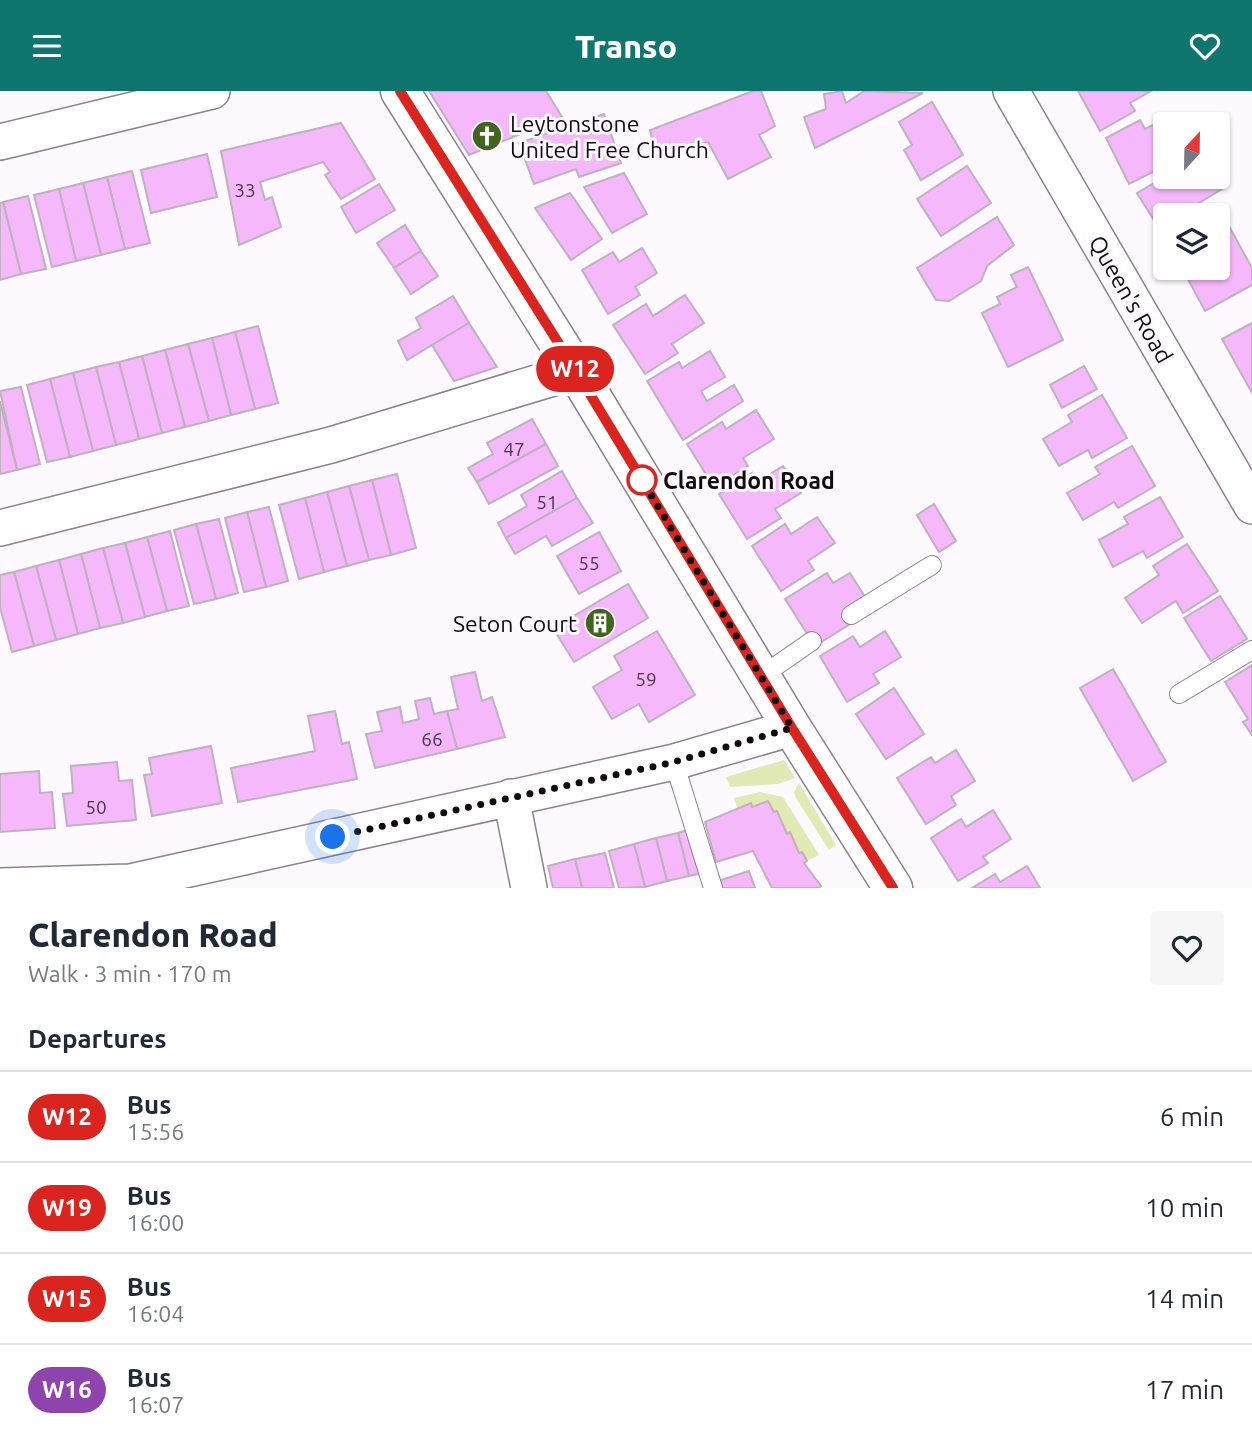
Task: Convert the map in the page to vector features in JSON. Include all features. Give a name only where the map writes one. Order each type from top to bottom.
[{"type":"street","points":[[0,142],[212,91]]},
{"type":"street","points":[[400,91],[576,371],[760,677],[893,888]]},
{"type":"street","name":"Queen's Road","points":[[1011,91],[1252,506]]},
{"type":"street","points":[[0,528],[331,445],[576,371]]},
{"type":"street","points":[[0,887],[80,887],[130,882],[674,762],[792,728]]},
{"type":"street","points":[[511,797],[529,888]]},
{"type":"lane","points":[[851,615],[932,565]]},
{"type":"lane","points":[[760,677],[811,641]]},
{"type":"lane","points":[[1179,694],[1252,650]]},
{"type":"lane","points":[[674,762],[713,888]]},
{"type":"green space","points":[[784,760],[795,778],[778,784],[730,787],[726,777]]},
{"type":"green space","points":[[799,783],[836,845],[829,850],[796,798],[794,792]]},
{"type":"green space","points":[[760,792],[783,797],[819,855],[807,861],[802,852],[799,853],[790,833],[787,834],[778,811],[774,812],[768,802],[752,807],[751,804],[738,811],[734,798]]},
{"type":"building","name":"Leytonstone United Free Church","points":[[429,91],[546,91],[562,117],[469,155]]},
{"type":"building","points":[[753,91],[761,91],[775,126],[759,135],[771,157],[728,179],[708,142],[657,157],[650,130]]},
{"type":"building","points":[[842,91],[846,103],[864,91],[923,93],[815,148],[804,117],[826,109],[824,94]]},
{"type":"building","points":[[1078,91],[1151,91],[1130,103],[1135,111],[1100,131]]},
{"type":"building","points":[[932,102],[963,155],[921,180],[904,150],[912,145],[899,122]]},
{"type":"building","points":[[604,114],[621,163],[579,177],[576,169],[534,184],[519,143]]},
{"type":"building","points":[[1140,120],[1145,129],[1153,125],[1153,172],[1129,184],[1106,138]]},
{"type":"building","points":[[341,123],[375,179],[341,199],[325,175],[330,172],[323,162],[260,182],[265,200],[272,197],[281,227],[239,245],[221,151]]},
{"type":"building","points":[[207,154],[217,197],[151,213],[141,170]]},
{"type":"building","points":[[967,166],[991,203],[941,236],[917,199]]},
{"type":"building","points":[[132,171],[150,243],[125,249],[107,177]]},
{"type":"building","points":[[624,173],[647,214],[612,233],[584,187]]},
{"type":"building","points":[[107,177],[125,249],[101,255],[83,183]]},
{"type":"building","points":[[83,183],[101,255],[76,261],[59,189]]},
{"type":"building","points":[[379,184],[395,210],[356,233],[341,207]]},
{"type":"building","points":[[1153,184],[1153,189],[1222,189],[1199,203],[1153,203],[1153,219],[1137,193]]},
{"type":"building","points":[[59,189],[76,261],[52,267],[34,195]]},
{"type":"building","points":[[570,193],[602,239],[571,260],[535,208]]},
{"type":"building","points":[[28,196],[46,269],[21,274],[3,202]]},
{"type":"building","points":[[3,202],[21,274],[0,280],[0,203]]},
{"type":"building","points":[[997,217],[1014,245],[987,266],[981,281],[949,301],[936,300],[917,268]]},
{"type":"building","points":[[405,225],[421,251],[394,268],[377,243]]},
{"type":"building","points":[[1230,228],[1252,268],[1252,285],[1205,311],[1188,280],[1230,280]]},
{"type":"building","points":[[642,248],[657,273],[635,287],[640,295],[608,314],[582,270],[613,252],[619,262]]},
{"type":"building","points":[[421,251],[438,276],[411,294],[394,268]]},
{"type":"building","points":[[1028,267],[1063,340],[1008,367],[982,313],[1000,304],[997,297],[1017,287],[1011,275]]},
{"type":"building","points":[[685,295],[704,323],[672,344],[678,353],[645,374],[613,325],[646,304],[653,316]]},
{"type":"building","points":[[453,296],[469,323],[407,360],[398,341],[421,328],[416,318]]},
{"type":"building","points":[[469,323],[497,367],[454,381],[432,345]]},
{"type":"building","points":[[1252,323],[1252,393],[1222,339]]},
{"type":"building","points":[[258,326],[278,403],[255,409],[235,332]]},
{"type":"building","points":[[235,332],[255,409],[231,415],[212,338]]},
{"type":"building","points":[[212,338],[231,415],[209,421],[188,344]]},
{"type":"building","points":[[188,344],[209,421],[185,427],[165,350]]},
{"type":"building","points":[[165,350],[185,427],[162,433],[142,356]]},
{"type":"building","points":[[710,351],[725,377],[701,391],[707,401],[734,385],[743,401],[683,440],[647,381],[679,362],[682,368]]},
{"type":"building","points":[[142,356],[162,433],[139,439],[119,362]]},
{"type":"building","points":[[119,362],[139,439],[116,445],[96,367]]},
{"type":"building","points":[[1084,366],[1097,389],[1062,408],[1050,385]]},
{"type":"building","points":[[96,367],[116,445],[93,451],[73,373]]},
{"type":"building","points":[[73,373],[93,451],[70,457],[50,379]]},
{"type":"building","points":[[50,379],[70,457],[47,462],[27,385]]},
{"type":"building","points":[[21,387],[40,464],[17,470],[0,391]]},
{"type":"building","points":[[1102,395],[1127,438],[1092,458],[1088,450],[1059,466],[1043,439],[1072,422],[1068,415]]},
{"type":"building","points":[[0,401],[17,470],[0,474]]},
{"type":"building","points":[[756,410],[774,439],[743,458],[748,466],[714,487],[687,444],[722,422],[726,429]]},
{"type":"building","points":[[532,419],[546,444],[477,482],[468,468],[493,454],[487,443]]},
{"type":"building","points":[[546,444],[558,466],[489,504],[477,482]]},
{"type":"building","points":[[1132,446],[1155,486],[1118,508],[1114,502],[1083,520],[1067,493],[1100,474],[1095,467]]},
{"type":"building","points":[[783,466],[801,493],[775,509],[781,518],[747,539],[719,494],[752,473],[757,482]]},
{"type":"building","points":[[562,471],[577,498],[506,538],[498,523],[527,506],[521,495]]},
{"type":"building","points":[[397,474],[416,548],[391,555],[372,480]]},
{"type":"building","points":[[372,480],[391,555],[369,560],[349,486]]},
{"type":"building","points":[[349,486],[369,560],[347,566],[327,492]]},
{"type":"building","points":[[327,492],[347,566],[324,572],[305,498]]},
{"type":"building","points":[[1160,497],[1183,537],[1147,558],[1143,551],[1113,567],[1099,540],[1128,524],[1124,517]]},
{"type":"building","points":[[305,498],[324,572],[299,579],[279,505]]},
{"type":"building","points":[[577,498],[593,523],[552,546],[546,536],[515,554],[506,538]]},
{"type":"building","points":[[934,504],[956,541],[939,552],[917,515]]},
{"type":"building","points":[[269,507],[288,581],[266,587],[247,512]]},
{"type":"building","points":[[247,512],[266,587],[244,592],[225,518]]},
{"type":"building","points":[[817,517],[835,543],[808,561],[814,570],[781,591],[752,546],[785,524],[791,534]]},
{"type":"building","points":[[219,519],[238,593],[216,599],[196,524]]},
{"type":"building","points":[[196,524],[216,599],[194,604],[174,530]]},
{"type":"building","points":[[170,531],[189,606],[167,611],[147,537]]},
{"type":"building","points":[[599,532],[621,571],[579,594],[557,556]]},
{"type":"building","points":[[147,537],[167,611],[145,617],[125,543]]},
{"type":"building","points":[[125,543],[145,617],[123,623],[103,548]]},
{"type":"building","points":[[1187,544],[1218,591],[1183,613],[1176,601],[1142,623],[1125,598],[1159,575],[1153,566]]},
{"type":"building","points":[[103,548],[123,623],[100,628],[81,554]]},
{"type":"building","points":[[81,554],[100,628],[78,634],[59,560]]},
{"type":"building","points":[[59,560],[78,634],[56,640],[36,566]]},
{"type":"building","points":[[36,566],[56,640],[34,646],[14,572]]},
{"type":"building","points":[[14,572],[34,646],[12,652],[0,607],[0,575]]},
{"type":"building","points":[[827,573],[833,583],[850,573],[867,600],[855,621],[815,646],[785,599]]},
{"type":"building","name":"Seton Court","points":[[628,584],[648,618],[574,662],[553,628]]},
{"type":"building","points":[[1220,596],[1247,639],[1211,661],[1184,618]]},
{"type":"building","points":[[657,631],[695,695],[649,722],[639,704],[612,719],[593,687],[622,670],[614,656]]},
{"type":"building","points":[[885,631],[901,657],[873,674],[879,683],[847,702],[820,656],[853,636],[860,647]]},
{"type":"building","points":[[1252,665],[1252,735],[1243,722],[1248,719],[1225,682]]},
{"type":"building","points":[[1113,669],[1166,762],[1133,781],[1080,688]]},
{"type":"building","points":[[475,672],[482,701],[492,697],[505,737],[457,749],[447,711],[458,709],[451,677]]},
{"type":"building","points":[[894,688],[924,734],[886,759],[856,714]]},
{"type":"building","points":[[430,698],[434,714],[447,711],[457,749],[375,768],[366,734],[382,731],[377,712],[400,707],[403,723],[419,719],[415,701]]},
{"type":"building","points":[[335,711],[342,744],[349,742],[357,779],[238,802],[231,768],[315,751],[308,716]]},
{"type":"building","points":[[211,746],[222,803],[152,816],[144,775],[152,774],[149,758]]},
{"type":"building","points":[[956,750],[975,781],[951,796],[956,805],[926,824],[897,778],[931,757],[935,763]]},
{"type":"building","points":[[117,762],[119,781],[132,780],[136,820],[67,826],[63,794],[73,793],[71,766]]},
{"type":"building","points":[[39,771],[40,793],[52,792],[55,828],[0,832],[0,774]]},
{"type":"building","points":[[768,801],[774,812],[777,811],[787,834],[790,832],[799,853],[802,852],[807,861],[804,863],[821,886],[819,888],[772,888],[753,851],[716,862],[705,822],[751,803],[752,807]]},
{"type":"building","points":[[993,810],[1011,839],[983,857],[988,863],[958,881],[931,838],[961,819],[966,827]]},
{"type":"building","points":[[691,829],[703,873],[689,876],[678,833]]},
{"type":"building","points":[[678,833],[689,876],[667,881],[656,838]]},
{"type":"building","points":[[656,838],[667,881],[645,887],[634,844]]},
{"type":"building","points":[[634,844],[645,887],[619,888],[609,851]]},
{"type":"building","points":[[605,853],[614,888],[582,888],[575,859]]},
{"type":"building","points":[[575,859],[582,888],[553,888],[548,866]]},
{"type":"building","points":[[1027,866],[1040,888],[972,888],[995,874],[1000,882]]},
{"type":"building","points":[[749,871],[755,888],[717,888],[715,882]]},
{"type":"bus line","name":"W12","points":[[400,91],[576,371],[792,728],[893,888]]},
{"type":"place","name":"Leytonstone United Free Church","points":[[487,136]]},
{"type":"place","name":"Clarendon Road","points":[[642,480]]},
{"type":"place","name":"Seton Court","points":[[600,623]]},
{"type":"route","points":[[333,837],[674,762],[792,728],[642,480]]}]
